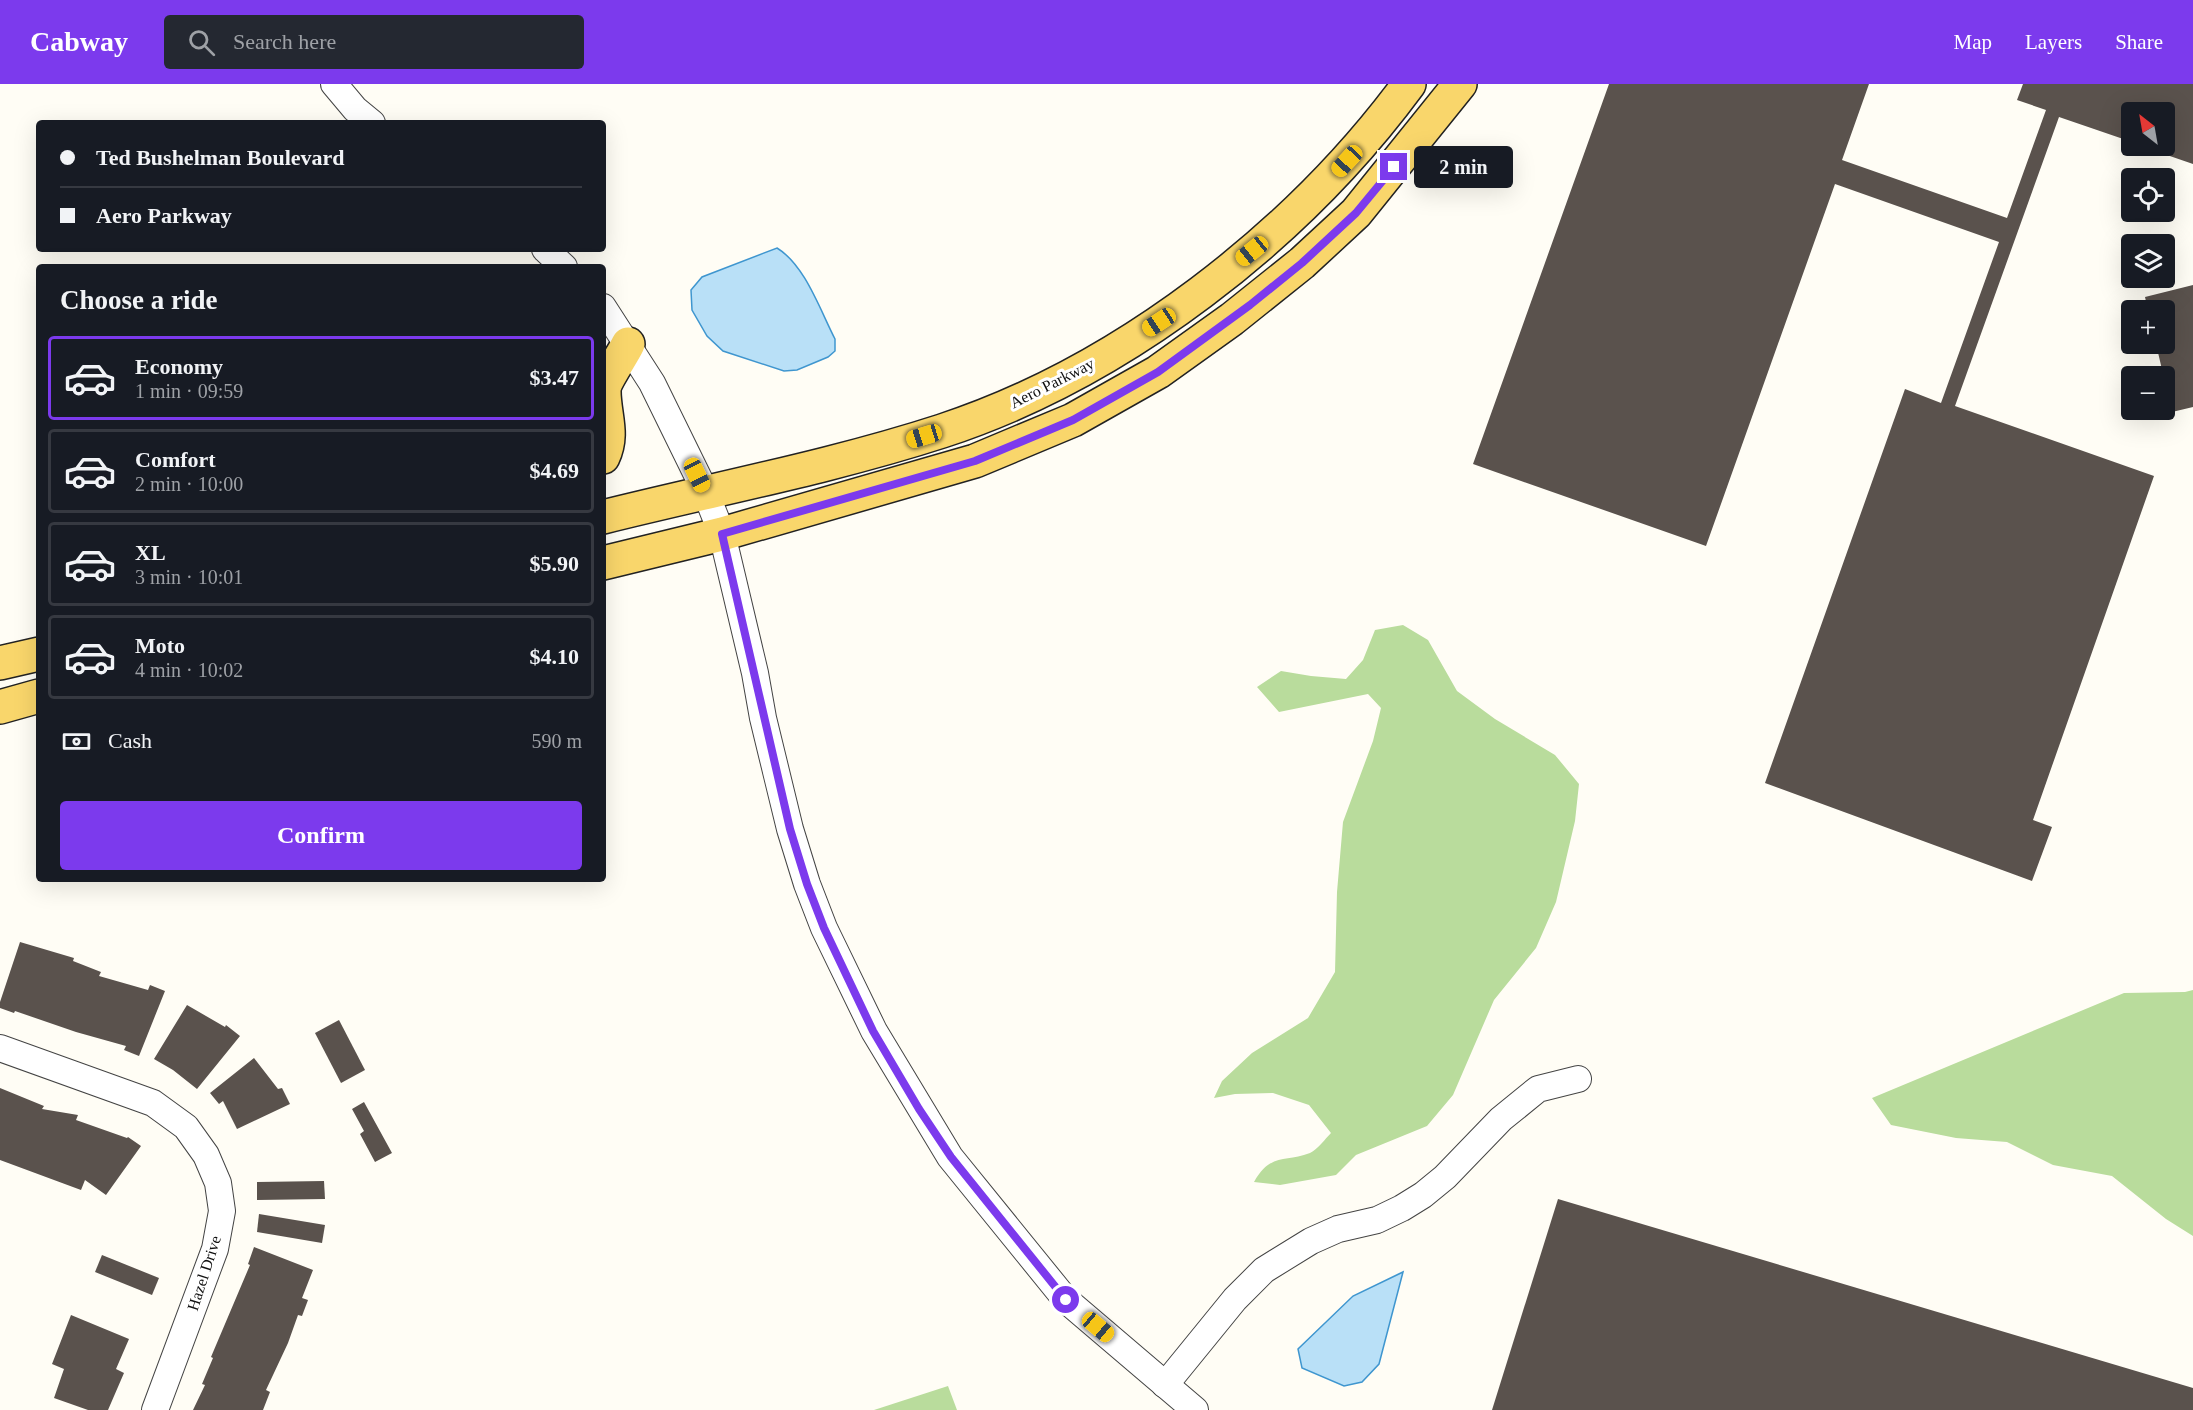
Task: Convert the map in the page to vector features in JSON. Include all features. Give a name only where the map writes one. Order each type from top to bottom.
[{"type":"main road","name":"Aero Parkway","points":[[606,516],[866,453],[943,431],[1042,389],[1115,350],[1173,312],[1222,275],[1307,203],[1386,116],[1409,84]]},
{"type":"main road","points":[[606,562],[722,534],[975,461],[1073,420],[1158,372],[1232,319],[1302,263],[1348,220],[1460,84]]},
{"type":"main road","points":[[606,384],[628,344]]},
{"type":"main road","points":[[606,401],[609,421],[609,446],[606,452]]},
{"type":"main road","points":[[0,663],[36,655]]},
{"type":"main road","points":[[0,707],[36,697]]},
{"type":"street","points":[[334,84],[355,109],[368,120]]},
{"type":"street","points":[[548,252],[561,264]]},
{"type":"street","points":[[606,311],[652,383],[705,491],[722,534],[790,829],[824,928],[873,1031],[919,1109],[951,1157],[1066,1300],[1196,1410]]},
{"type":"street","name":"Hazel Drive","points":[[0,1048],[153,1103],[186,1127],[206,1155],[218,1183],[222,1211],[215,1249],[154,1410]]},
{"type":"street","points":[[1165,1385],[1235,1299],[1264,1270],[1311,1241],[1338,1229],[1377,1220],[1402,1208],[1445,1177],[1501,1119],[1538,1089],[1578,1079]]},
{"type":"green space","points":[[1403,625],[1428,640],[1457,691],[1495,719],[1555,755],[1579,784],[1575,821],[1556,902],[1536,948],[1494,1000],[1453,1095],[1427,1126],[1356,1155],[1336,1175],[1280,1185],[1254,1182],[1266,1166],[1279,1160],[1310,1153],[1331,1133],[1309,1105],[1273,1093],[1235,1094],[1214,1098],[1222,1081],[1252,1053],[1308,1018],[1335,972],[1337,892],[1343,822],[1373,741],[1381,708],[1368,694],[1279,712],[1257,687],[1281,671],[1346,679],[1363,660],[1375,630]]},
{"type":"green space","points":[[2193,990],[2193,1236],[2166,1219],[2112,1176],[2053,1165],[2007,1142],[1956,1138],[1891,1125],[1872,1098],[2124,993]]},
{"type":"green space","points":[[948,1386],[957,1410],[874,1410]]},
{"type":"water","points":[[777,248],[796,265],[804,277],[835,339],[835,351],[828,357],[797,370],[784,371],[723,351],[707,336],[692,310],[691,290],[702,277]]},
{"type":"water","points":[[1403,1272],[1379,1364],[1362,1382],[1344,1386],[1302,1368],[1298,1349],[1353,1296]]},
{"type":"building","points":[[1609,84],[1869,84],[1842,160],[2007,218],[2046,110],[2017,100],[2023,84],[2193,84],[2193,164],[2170,156],[2175,156],[2175,102],[2121,102],[2121,138],[2059,117],[1955,406],[2154,476],[2033,820],[2052,827],[2032,881],[1765,783],[1905,389],[1941,403],[1999,242],[1835,184],[1706,546],[1473,464]]},
{"type":"building","points":[[2193,285],[2193,407],[2175,411],[2175,366],[2161,366],[2158,354],[2175,354],[2175,300],[2146,300],[2145,297]]},
{"type":"building","points":[[20,942],[74,958],[73,961],[101,972],[99,976],[148,990],[150,985],[165,991],[139,1056],[124,1050],[126,1046],[0,1008]]},
{"type":"building","points":[[187,1005],[225,1027],[226,1025],[240,1036],[197,1089],[173,1070],[154,1059]]},
{"type":"building","points":[[339,1020],[365,1070],[341,1083],[315,1033]]},
{"type":"building","points":[[254,1058],[278,1089],[282,1088],[290,1104],[237,1129],[223,1101],[219,1104],[210,1093]]},
{"type":"building","points":[[0,1088],[44,1106],[42,1109],[78,1115],[76,1120],[128,1137],[141,1146],[106,1195],[85,1180],[81,1190],[0,1160]]},
{"type":"building","points":[[364,1102],[392,1153],[375,1162],[360,1134],[364,1131],[352,1109]]},
{"type":"building","points":[[324,1181],[325,1199],[257,1200],[257,1182]]},
{"type":"building","points":[[1558,1199],[2193,1388],[2193,1410],[1492,1410]]},
{"type":"building","points":[[259,1214],[325,1225],[322,1243],[257,1232]]},
{"type":"building","points":[[254,1247],[313,1270],[302,1298],[308,1300],[302,1316],[298,1315],[266,1390],[270,1392],[263,1410],[193,1410],[205,1385],[202,1384],[213,1358],[211,1357],[250,1265],[248,1264]]},
{"type":"building","points":[[102,1255],[159,1278],[152,1295],[95,1272]]},
{"type":"building","points":[[71,1315],[129,1339],[116,1369],[124,1373],[108,1410],[88,1410],[54,1398],[64,1369],[52,1364]]},
{"type":"route","points":[[1066,1300],[991,1209],[951,1157],[919,1109],[873,1031],[824,928],[790,829],[722,534],[975,461],[1073,420],[1158,372],[1250,305],[1302,263],[1356,213],[1394,167]]}]
